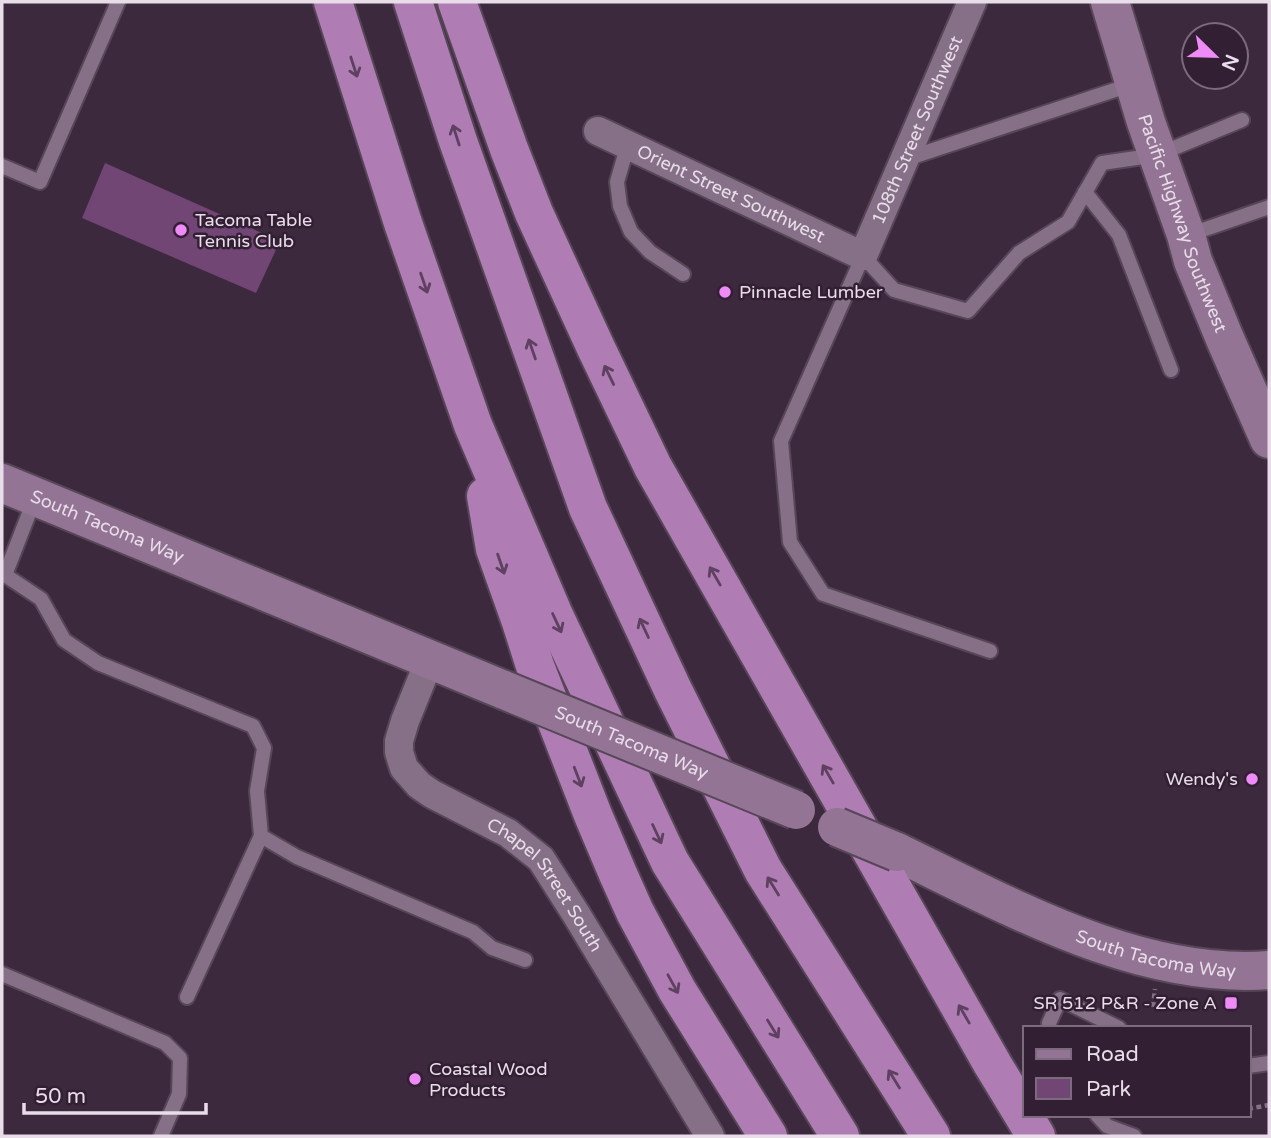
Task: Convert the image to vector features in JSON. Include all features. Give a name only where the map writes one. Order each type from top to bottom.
[{"type":"highway","points":[[333,2],[403,223],[473,425],[553,613],[670,862],[840,1136]]},
{"type":"highway","points":[[413,2],[458,141],[588,508],[673,690],[763,870],[931,1136]]},
{"type":"highway","points":[[457,2],[534,213],[653,467],[993,1065],[1023,1112]]},
{"type":"highway","points":[[473,425],[495,548],[535,666],[593,816],[635,912],[666,971],[768,1136]]},
{"type":"highway","points":[[993,1065],[1023,1111]]},
{"type":"highway","points":[[1026,1117],[1038,1136]]},
{"type":"highway","points":[[1027,1117],[1038,1136]]},
{"type":"street","name":"Pacific Highway Southwest","points":[[1110,2],[1157,155],[1194,261],[1269,439]]},
{"type":"street","name":"108th Street Southwest","points":[[863,256],[974,3]]},
{"type":"street","name":"Orient Street Southwest","points":[[598,131],[863,256]]},
{"type":"street","name":"South Tacoma Way","points":[[19,490],[897,852],[1022,912],[1094,941],[1134,954],[1204,969],[1269,970]]},
{"type":"street","name":"Chapel Street South","points":[[430,659],[399,741],[404,768],[419,785],[432,794],[508,832],[541,859],[710,1136]]},
{"type":"lane","points":[[2,166],[40,182],[118,2]]},
{"type":"lane","points":[[904,160],[1134,83]]},
{"type":"lane","points":[[990,651],[823,594],[790,542],[781,441],[863,256],[894,290],[968,311],[1019,253],[1068,222],[1102,163],[1157,155],[1242,120]]},
{"type":"lane","points":[[628,144],[617,182],[620,206],[631,232],[649,251],[683,274]]},
{"type":"lane","points":[[1085,192],[1119,235],[1171,370]]},
{"type":"lane","points":[[1186,236],[1269,207]]},
{"type":"lane","points":[[19,490],[4,575],[41,599],[64,640],[98,663],[253,726],[264,748],[257,791],[261,836],[187,997]]},
{"type":"lane","points":[[261,836],[298,857],[473,932],[492,948],[525,960]]},
{"type":"lane","points":[[2,974],[165,1043],[180,1058],[179,1094],[161,1136]]},
{"type":"lane","points":[[1049,1026],[1060,999],[1115,1026]]},
{"type":"lane","points":[[1250,1066],[1269,1063]]},
{"type":"lane","points":[[1099,1117],[1107,1126],[1135,1136]]},
{"type":"path","points":[[1250,1109],[1269,1105]]},
{"type":"green space","name":"Tacoma Table Tennis Club","points":[[105,163],[280,241],[256,293],[82,218]]},
{"type":"place","name":"Tacoma Table Tennis Club","points":[[181,230]]},
{"type":"place","name":"Pinnacle Lumber","points":[[725,292]]},
{"type":"place","name":"Wendy's","points":[[1252,779]]},
{"type":"place","name":"SR 512 P&R - Zone A","points":[[1231,1003]]},
{"type":"place","name":"Coastal Wood Products","points":[[415,1079]]}]
